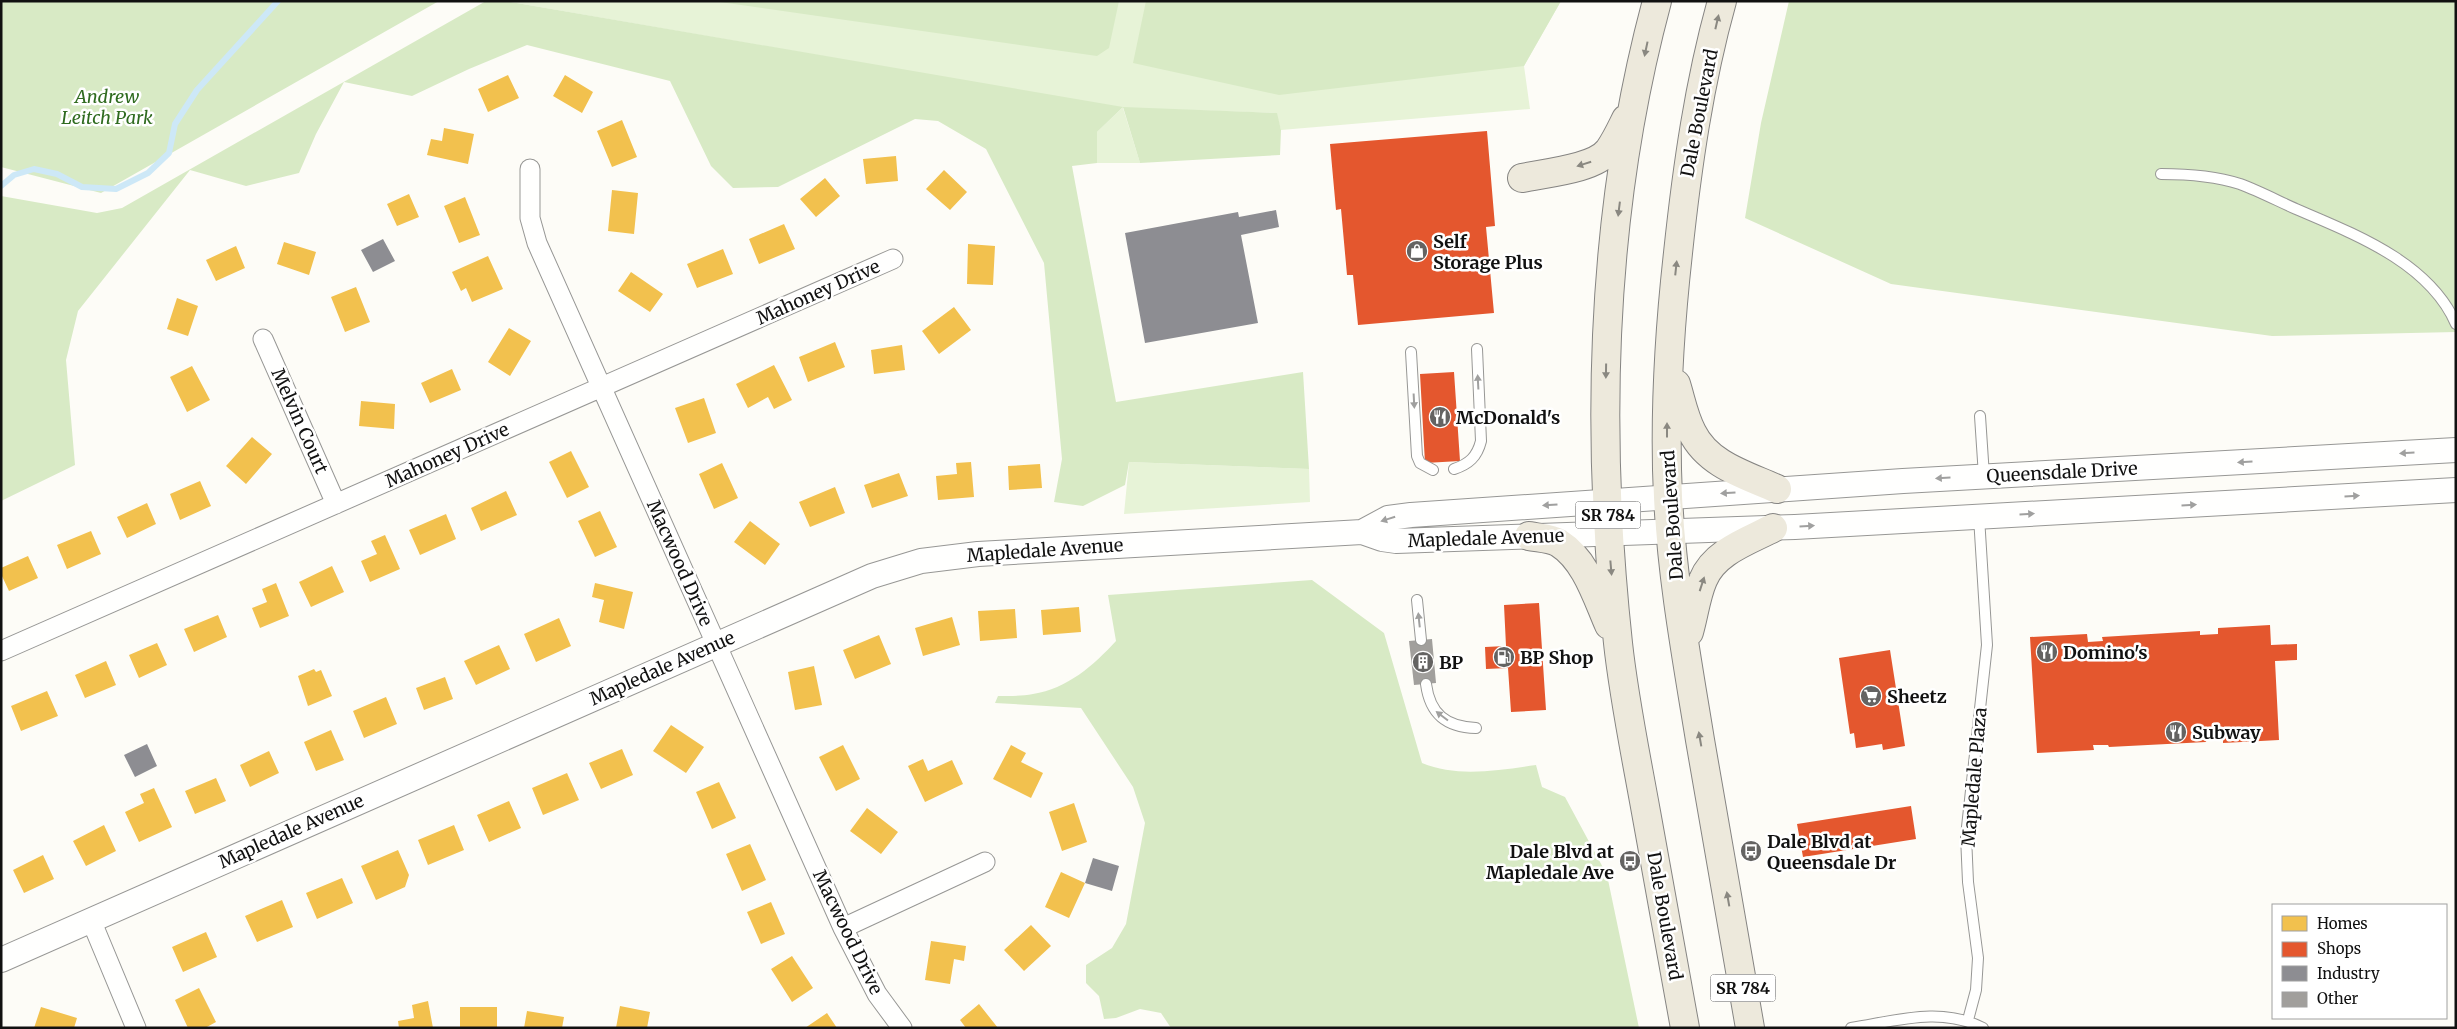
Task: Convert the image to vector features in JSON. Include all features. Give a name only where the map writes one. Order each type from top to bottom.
[{"type":"main road","name":"Dale Boulevard","points":[[1657,1],[1635,102],[1620,194],[1609,313],[1605,418],[1607,501],[1618,645],[1637,766],[1685,1028]]},
{"type":"main road","name":"Dale Boulevard","points":[[1722,1],[1697,112],[1686,175],[1669,359],[1668,497],[1686,648],[1750,1028]]},
{"type":"main road","points":[[1522,178],[1576,167],[1600,158],[1609,150],[1635,102]]},
{"type":"main road","points":[[1669,359],[1687,421],[1703,448],[1727,467],[1777,489]]},
{"type":"main road","points":[[1686,648],[1701,585],[1707,571],[1727,552],[1773,528]]},
{"type":"main road","points":[[1529,536],[1559,544],[1578,563],[1595,592],[1618,645]]},
{"type":"street","name":"Macwood Drive","points":[[530,170],[530,218],[537,243],[843,928],[877,994],[902,1028]]},
{"type":"street","name":"Mahoney Drive","points":[[1,651],[893,259]]},
{"type":"street","name":"Melvin Court","points":[[263,339],[336,504]]},
{"type":"street","name":"Queensdale Drive","points":[[1668,497],[1984,476],[2456,450]]},
{"type":"street","points":[[1671,531],[1773,528],[2456,490]]},
{"type":"street","name":"Mapledale Avenue","points":[[1362,532],[1380,521],[1397,516],[1668,497]]},
{"type":"street","name":"Mapledale Avenue","points":[[1,960],[872,576],[921,561],[1032,550],[1362,532],[1396,541],[1671,531]]},
{"type":"street","points":[[843,928],[985,862]]},
{"type":"street","points":[[91,920],[136,1028]]},
{"type":"lane","points":[[2161,174],[2212,178],[2240,184],[2345,230],[2384,251],[2420,277],[2438,294],[2456,324]]},
{"type":"lane","points":[[1454,469],[1468,463],[1476,455],[1481,441],[1477,349]]},
{"type":"lane","points":[[1411,352],[1417,456],[1420,462],[1432,470]]},
{"type":"lane","points":[[1980,416],[1984,476]]},
{"type":"lane","name":"Mapledale Plaza","points":[[1968,1020],[1976,990],[1978,958],[1968,882],[1966,836],[1987,645],[1978,516]]},
{"type":"lane","points":[[1417,600],[1421,640]]},
{"type":"lane","points":[[1426,684],[1429,703],[1441,718],[1462,727],[1476,728]]},
{"type":"lane","points":[[1851,1028],[1929,1016],[1951,1016],[1968,1020],[1983,1028]]},
{"type":"green space","name":"Andrew Leitch Park","points":[[1,1],[439,1],[101,193],[1,167]]},
{"type":"green space","points":[[486,1],[505,1],[1123,107],[1097,132],[1097,163],[1072,166],[1116,402],[1303,372],[1309,469],[1129,462],[1125,485],[1083,506],[1054,502],[1062,459],[1044,263],[986,149],[938,121],[915,119],[778,187],[733,188],[711,166],[670,81],[527,45],[469,69],[412,96],[344,82],[316,134],[299,173],[246,186],[190,170],[78,311],[66,360],[75,465],[1,501],[1,196],[97,213],[122,208]]},
{"type":"green space","points":[[505,1],[1561,1],[1524,66],[1530,109],[1281,130],[1276,113],[1123,108],[1140,163],[1097,163],[1097,132],[1122,108]]},
{"type":"green space","points":[[713,1],[1119,1],[1109,48],[1097,56]]},
{"type":"green space","points":[[1146,1],[1561,1],[1524,66],[1279,95],[1133,63]]},
{"type":"green space","points":[[1789,1],[2456,1],[2456,332],[2272,336],[1891,284],[1745,218],[1761,123]]},
{"type":"green space","points":[[1123,107],[1277,113],[1281,130],[1280,155],[1140,163]]},
{"type":"green space","points":[[1129,462],[1309,469],[1310,502],[1124,514]]},
{"type":"green space","points":[[1312,580],[1384,633],[1422,763],[1436,768],[1464,772],[1493,771],[1536,765],[1542,787],[1565,797],[1607,875],[1639,1028],[1171,1028],[1161,1013],[1140,1009],[1116,1018],[1104,1019],[1099,996],[1086,983],[1086,965],[1112,948],[1126,924],[1145,823],[1133,787],[1081,708],[995,703],[998,696],[1029,695],[1057,687],[1079,675],[1099,659],[1116,641],[1108,595]]},
{"type":"building: Homes","points":[[508,75],[519,98],[488,112],[478,89]]},
{"type":"building: Homes","points":[[565,75],[593,92],[582,113],[553,96]]},
{"type":"building: Homes","points":[[622,120],[637,157],[612,167],[597,131]]},
{"type":"building: Homes","points":[[444,128],[474,134],[468,164],[427,155],[431,139],[442,141]]},
{"type":"building: Homes","points":[[896,156],[898,181],[866,184],[863,159]]},
{"type":"building: Homes","points":[[944,170],[967,192],[950,210],[926,189]]},
{"type":"building: Homes","points":[[825,178],[840,196],[816,217],[800,199]]},
{"type":"building: Homes","points":[[612,190],[638,193],[634,234],[608,231]]},
{"type":"building: Homes","points":[[409,194],[419,217],[397,226],[387,204]]},
{"type":"building: Homes","points":[[465,197],[480,235],[459,243],[444,206]]},
{"type":"building: Homes","points":[[784,224],[795,249],[759,264],[749,239]]},
{"type":"building: Homes","points":[[284,242],[316,252],[309,275],[277,264]]},
{"type":"building: Homes","points":[[968,244],[995,246],[993,285],[967,284]]},
{"type":"building: Homes","points":[[236,246],[245,268],[216,281],[206,260]]},
{"type":"building: Homes","points":[[723,249],[733,274],[697,288],[687,264]]},
{"type":"building: Homes","points":[[488,256],[503,289],[472,302],[466,288],[461,291],[452,272]]},
{"type":"building: Homes","points":[[631,272],[663,294],[650,312],[618,291]]},
{"type":"building: Homes","points":[[356,287],[370,322],[345,332],[331,297]]},
{"type":"building: Homes","points":[[177,298],[198,306],[188,336],[167,329]]},
{"type":"building: Homes","points":[[954,307],[971,330],[939,354],[922,331]]},
{"type":"building: Homes","points":[[509,328],[531,341],[510,376],[488,362]]},
{"type":"building: Homes","points":[[835,342],[845,367],[808,382],[799,357]]},
{"type":"building: Homes","points":[[902,345],[905,370],[874,374],[871,350]]},
{"type":"building: Homes","points":[[774,365],[792,400],[774,409],[768,397],[748,408],[736,384]]},
{"type":"building: Homes","points":[[192,366],[210,400],[187,412],[170,377]]},
{"type":"building: Homes","points":[[452,369],[461,390],[430,403],[421,383]]},
{"type":"building: Homes","points":[[704,398],[716,433],[688,443],[675,408]]},
{"type":"building: Homes","points":[[361,401],[395,404],[394,429],[359,426]]},
{"type":"building: Homes","points":[[252,437],[272,454],[246,484],[226,466]]},
{"type":"building: Homes","points":[[571,451],[589,487],[567,498],[549,462]]},
{"type":"building: Homes","points":[[971,462],[974,497],[938,500],[936,476],[957,474],[956,463]]},
{"type":"building: Homes","points":[[722,463],[738,498],[714,509],[699,474]]},
{"type":"building: Homes","points":[[1040,464],[1042,488],[1009,490],[1008,466]]},
{"type":"building: Homes","points":[[899,473],[908,496],[872,508],[864,485]]},
{"type":"building: Homes","points":[[200,481],[211,506],[180,520],[170,494]]},
{"type":"building: Homes","points":[[835,487],[845,513],[810,527],[799,502]]},
{"type":"building: Homes","points":[[506,491],[517,515],[481,531],[471,508]]},
{"type":"building: Homes","points":[[147,503],[156,524],[127,538],[117,517]]},
{"type":"building: Homes","points":[[600,511],[617,547],[595,557],[578,521]]},
{"type":"building: Homes","points":[[446,514],[456,539],[420,555],[409,530]]},
{"type":"building: Homes","points":[[750,521],[780,544],[765,565],[734,542]]},
{"type":"building: Homes","points":[[91,531],[101,554],[67,569],[57,545]]},
{"type":"building: Homes","points":[[385,535],[400,569],[370,582],[361,561],[377,554],[371,541]]},
{"type":"building: Homes","points":[[28,556],[38,578],[9,591],[1,574],[1,568]]},
{"type":"building: Homes","points":[[332,566],[344,592],[311,607],[299,582]]},
{"type":"building: Homes","points":[[276,583],[289,616],[260,628],[252,608],[267,602],[262,589]]},
{"type":"building: Homes","points":[[595,583],[633,592],[624,629],[599,622],[604,600],[592,597]]},
{"type":"building: Homes","points":[[1079,607],[1081,632],[1043,635],[1041,610]]},
{"type":"building: Homes","points":[[1015,609],[1017,638],[980,641],[978,611]]},
{"type":"building: Homes","points":[[218,615],[227,637],[194,652],[184,629]]},
{"type":"building: Homes","points":[[952,617],[960,645],[923,656],[915,628]]},
{"type":"building: Homes","points":[[559,618],[571,646],[536,662],[524,634]]},
{"type":"building: Homes","points":[[879,635],[891,664],[855,679],[843,650]]},
{"type":"building: Homes","points":[[157,643],[167,665],[139,678],[129,655]]},
{"type":"building: Homes","points":[[499,645],[510,669],[476,685],[464,661]]},
{"type":"building: Homes","points":[[106,661],[116,685],[85,698],[75,675]]},
{"type":"building: Homes","points":[[814,666],[822,705],[795,710],[788,672]]},
{"type":"building: Homes","points":[[314,669],[316,672],[321,670],[332,696],[308,706],[298,676]]},
{"type":"building: Homes","points":[[445,677],[453,699],[424,710],[416,688]]},
{"type":"building: Homes","points":[[47,691],[58,716],[21,731],[11,706]]},
{"type":"building: Homes","points":[[386,697],[397,724],[364,738],[353,711]]},
{"type":"building: Homes","points":[[671,725],[704,747],[686,773],[653,751]]},
{"type":"building: Homes","points":[[331,730],[344,760],[316,771],[304,742]]},
{"type":"building: Homes","points":[[843,745],[860,779],[836,791],[819,757]]},
{"type":"building: Homes","points":[[1011,745],[1026,753],[1021,762],[1043,773],[1031,798],[993,779]]},
{"type":"building: Homes","points":[[622,749],[633,775],[601,789],[589,763]]},
{"type":"building: Homes","points":[[269,751],[279,773],[250,787],[240,765]]},
{"type":"building: Homes","points":[[923,759],[928,771],[952,760],[963,784],[925,802],[908,766]]},
{"type":"building: Homes","points":[[567,773],[579,800],[543,815],[532,788]]},
{"type":"building: Homes","points":[[216,778],[226,801],[195,814],[185,791]]},
{"type":"building: Homes","points":[[719,782],[736,818],[712,829],[696,792]]},
{"type":"building: Homes","points":[[154,788],[172,827],[139,842],[125,812],[144,803],[140,794]]},
{"type":"building: Homes","points":[[509,801],[521,828],[489,842],[477,815]]},
{"type":"building: Homes","points":[[1074,803],[1087,842],[1062,851],[1049,812]]},
{"type":"building: Homes","points":[[867,808],[898,832],[881,854],[850,831]]},
{"type":"building: Homes","points":[[104,825],[116,851],[86,866],[73,841]]},
{"type":"building: Homes","points":[[454,825],[464,850],[428,865],[418,840]]},
{"type":"building: Homes","points":[[750,844],[766,880],[742,891],[726,854]]},
{"type":"building: Homes","points":[[398,850],[409,875],[405,887],[376,900],[361,866]]},
{"type":"building: Homes","points":[[43,855],[54,879],[24,893],[13,870]]},
{"type":"building: Homes","points":[[1061,872],[1085,883],[1069,918],[1045,907]]},
{"type":"building: Homes","points":[[342,878],[353,903],[317,919],[306,893]]},
{"type":"building: Homes","points":[[282,900],[293,927],[257,942],[245,916]]},
{"type":"building: Homes","points":[[771,902],[785,934],[761,944],[747,912]]},
{"type":"building: Homes","points":[[1031,925],[1051,946],[1024,971],[1004,950]]},
{"type":"building: Homes","points":[[206,932],[217,957],[183,972],[172,947]]},
{"type":"building: Homes","points":[[931,941],[966,946],[964,961],[954,959],[950,984],[925,980]]},
{"type":"building: Homes","points":[[792,956],[813,988],[792,1002],[771,969]]},
{"type":"building: Homes","points":[[199,988],[216,1022],[205,1028],[188,1028],[175,1000]]},
{"type":"building: Homes","points":[[428,1001],[433,1028],[399,1028],[398,1021],[414,1018],[412,1005]]},
{"type":"building: Homes","points":[[979,1004],[998,1028],[966,1028],[960,1020]]},
{"type":"building: Homes","points":[[620,1006],[650,1012],[647,1028],[616,1028]]},
{"type":"building: Homes","points":[[41,1007],[77,1018],[74,1028],[34,1028]]},
{"type":"building: Homes","points":[[460,1007],[497,1007],[497,1028],[460,1028]]},
{"type":"building: Homes","points":[[527,1011],[564,1017],[562,1028],[524,1028]]},
{"type":"building: Homes","points":[[827,1013],[837,1028],[805,1028]]},
{"type":"building: Shops","name":"Self Storage Plus","points":[[1487,131],[1495,226],[1486,227],[1494,313],[1358,325],[1353,275],[1347,275],[1341,209],[1336,210],[1330,144]]},
{"type":"building: Shops","name":"McDonald's","points":[[1454,372],[1460,461],[1425,463],[1420,374]]},
{"type":"building: Shops","name":"BP","points":[[1539,603],[1546,710],[1511,712],[1508,668],[1486,669],[1485,647],[1506,646],[1504,605]]},
{"type":"building: Shops","points":[[2270,625],[2271,645],[2297,644],[2297,660],[2275,661],[2279,740],[2223,743],[2223,738],[2207,738],[2206,742],[2109,747],[2108,745],[2093,745],[2094,750],[2037,753],[2030,637],[2087,634],[2088,642],[2103,641],[2102,637],[2200,631],[2200,635],[2218,634],[2218,628]]},
{"type":"building: Shops","name":"Sheetz","points":[[1890,650],[1905,746],[1883,750],[1882,744],[1856,748],[1854,733],[1850,734],[1839,658]]},
{"type":"building: Shops","points":[[1911,806],[1916,839],[1803,857],[1797,824]]},
{"type":"building: Industry","points":[[1276,210],[1279,227],[1241,235],[1258,323],[1145,343],[1125,233],[1238,212],[1239,217]]},
{"type":"building: Industry","points":[[383,239],[395,261],[373,272],[361,250]]},
{"type":"building: Industry","points":[[147,744],[157,766],[135,777],[124,755]]},
{"type":"building: Industry","points":[[1093,858],[1119,866],[1112,891],[1085,883]]},
{"type":"building: Other","name":"BP","points":[[1432,639],[1436,683],[1414,685],[1409,641]]},
{"type":"waterway","points":[[1,186],[14,175],[34,169],[57,174],[82,187],[116,189],[148,173],[169,153],[175,124],[197,90],[278,1]]},
{"type":"place","name":"Self Storage Plus","points":[[1417,251]]},
{"type":"place","name":"McDonald's","points":[[1440,417]]},
{"type":"place","name":"Domino's","points":[[2047,652]]},
{"type":"place","name":"BP Shop","points":[[1504,657]]},
{"type":"place","name":"BP","points":[[1423,662]]},
{"type":"place","name":"Sheetz","points":[[1871,696]]},
{"type":"place","name":"Subway","points":[[2176,732]]},
{"type":"place","name":"Dale Blvd at Queensdale Dr","points":[[1751,851]]},
{"type":"place","name":"Dale Blvd at Mapledale Ave","points":[[1630,861]]}]
